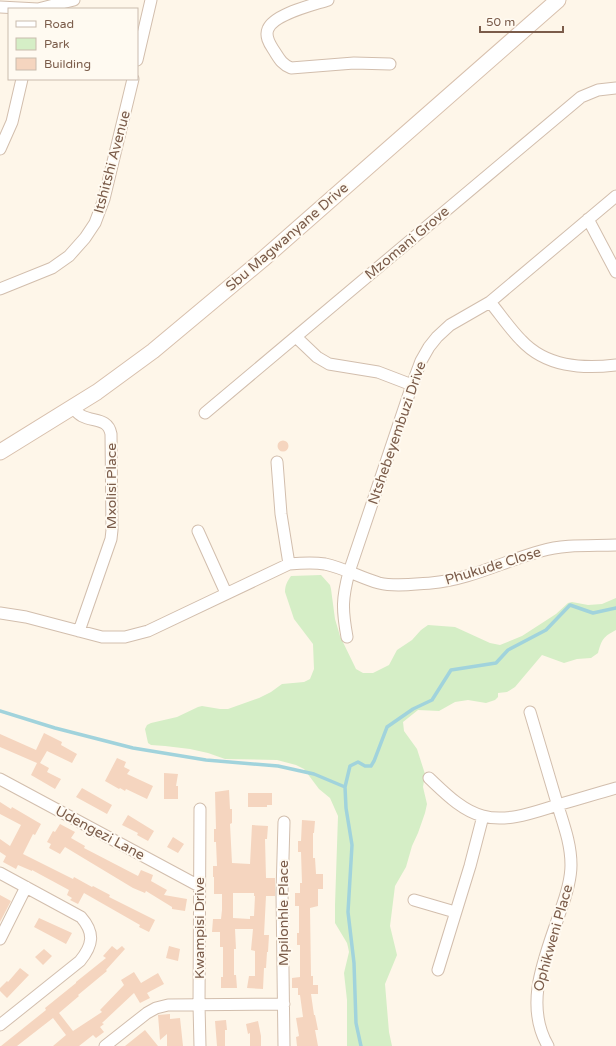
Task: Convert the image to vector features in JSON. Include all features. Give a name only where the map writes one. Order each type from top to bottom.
[{"type":"main road","name":"Sbu Magwanyane Drive","points":[[0,452],[97,392],[159,346],[262,260],[558,0]]},
{"type":"street","points":[[42,8],[74,0]]},
{"type":"street","points":[[138,56],[151,0]]},
{"type":"street","points":[[328,0],[282,16],[272,23],[267,30],[269,43],[283,65],[291,68],[354,63],[390,64]]},
{"type":"street","points":[[0,7],[19,8]]},
{"type":"street","points":[[0,149],[12,122],[22,80]]},
{"type":"street","name":"Itshitshi Avenue","points":[[0,289],[52,268],[69,256],[96,223],[104,200],[132,80]]},
{"type":"street","name":"Mzomani Grove","points":[[206,413],[581,96],[598,90],[616,88]]},
{"type":"street","name":"Ntshebeyembuzi Drive","points":[[347,637],[342,609],[348,572],[412,385],[421,361],[429,347],[450,325],[490,302],[616,196]]},
{"type":"street","points":[[588,219],[616,272]]},
{"type":"street","points":[[490,302],[522,341],[538,354],[557,363],[576,366],[596,368],[616,366]]},
{"type":"street","points":[[296,337],[317,357],[329,364],[378,372],[412,385]]},
{"type":"street","name":"Mxolisi Place","points":[[72,407],[83,416],[106,424],[110,428],[111,434],[111,539],[79,631]]},
{"type":"street","points":[[277,462],[281,514],[289,564]]},
{"type":"street","points":[[198,531],[226,593]]},
{"type":"street","name":"Phukude Close","points":[[348,572],[380,583],[394,585],[442,582],[466,576],[542,550],[616,545]]},
{"type":"street","points":[[0,613],[26,617],[107,638],[126,637],[148,631],[289,564],[303,562],[324,564],[348,572]]},
{"type":"street","name":"Ophikweni Place","points":[[530,712],[567,836],[571,869],[569,885],[538,982],[536,1002],[537,1019],[543,1037],[548,1046]]},
{"type":"street","points":[[428,778],[454,801],[483,816],[510,817],[526,814],[616,788]]},
{"type":"street","name":"Udengezi Lane","points":[[0,779],[199,886]]},
{"type":"street","name":"Kwampisi Drive","points":[[200,809],[200,1046]]},
{"type":"street","points":[[438,970],[470,866],[483,816]]},
{"type":"street","name":"Mpilonhle Place","points":[[284,822],[282,886],[284,1046]]},
{"type":"street","points":[[0,873],[80,917],[90,931],[91,942],[89,948],[80,961],[0,1025]]},
{"type":"street","points":[[0,939],[26,887]]},
{"type":"street","points":[[414,900],[455,912]]},
{"type":"street","points":[[106,1046],[147,1013],[156,1008],[168,1005],[284,1004]]},
{"type":"green space","points":[[321,575],[330,585],[335,619],[340,636],[356,669],[363,673],[373,673],[389,665],[397,650],[412,640],[428,625],[455,627],[490,643],[500,645],[522,636],[556,614],[568,603],[572,602],[588,605],[602,604],[616,598],[616,630],[604,639],[598,653],[591,658],[577,659],[564,663],[542,655],[515,687],[507,692],[498,693],[498,697],[495,700],[486,703],[468,700],[455,702],[439,711],[418,710],[403,722],[404,731],[417,749],[425,774],[423,787],[427,804],[406,867],[395,886],[390,926],[397,955],[385,984],[389,1032],[392,1046],[347,1046],[347,1000],[344,973],[349,952],[347,943],[335,923],[338,816],[330,798],[319,789],[304,769],[296,765],[277,760],[225,759],[190,749],[151,745],[148,743],[145,729],[147,725],[151,723],[177,717],[198,707],[202,706],[228,709],[259,698],[282,684],[304,682],[310,679],[314,669],[313,644],[294,619],[285,590],[286,584],[291,576]]},
{"type":"building","points":[[283,440],[287,442],[289,446],[287,450],[283,452],[279,450],[277,446],[279,442]]},
{"type":"building","points":[[44,733],[62,742],[61,745],[77,754],[72,763],[47,751],[40,763],[49,768],[47,772],[61,779],[55,789],[31,775],[37,763],[0,747],[0,734],[36,750]]},
{"type":"building","points":[[117,758],[126,762],[124,767],[130,770],[127,774],[153,786],[147,799],[126,789],[125,791],[120,788],[119,789],[105,781]]},
{"type":"building","points":[[164,773],[178,774],[176,786],[178,786],[178,799],[164,799]]},
{"type":"building","points":[[82,788],[112,805],[107,814],[76,797]]},
{"type":"building","points":[[229,790],[230,809],[232,809],[232,823],[230,824],[232,863],[250,864],[252,825],[268,826],[267,839],[265,839],[266,878],[275,878],[275,896],[266,896],[264,935],[269,935],[266,968],[264,968],[263,989],[247,988],[249,976],[255,976],[255,951],[251,950],[253,929],[235,929],[236,949],[234,949],[234,975],[236,975],[237,988],[221,988],[221,977],[223,977],[223,947],[220,947],[220,932],[212,932],[213,919],[221,919],[222,910],[222,894],[214,894],[213,866],[217,866],[216,842],[214,842],[214,829],[216,829],[215,792]],"holes":[[[233,893],[254,893],[254,916],[250,916],[250,919],[233,918]]]},
{"type":"building","points":[[248,793],[272,793],[272,805],[267,805],[267,807],[248,807]]},
{"type":"building","points":[[0,802],[11,809],[12,807],[41,824],[35,835],[33,834],[23,854],[73,879],[74,877],[92,887],[93,886],[110,895],[109,897],[155,920],[149,932],[139,927],[140,925],[84,893],[78,904],[70,900],[72,898],[67,895],[69,890],[32,870],[18,865],[16,869],[3,862],[6,856],[0,852],[0,839],[10,846],[21,825],[0,814]]},
{"type":"building","points":[[128,815],[154,831],[148,841],[137,835],[138,833],[122,825]]},
{"type":"building","points":[[302,820],[315,821],[313,833],[313,858],[315,858],[316,874],[323,874],[323,889],[318,889],[318,906],[310,908],[311,976],[313,976],[313,985],[318,985],[318,994],[311,994],[318,1030],[315,1030],[318,1046],[297,1046],[296,1037],[299,1036],[296,1018],[303,1017],[298,988],[292,988],[292,978],[300,977],[300,945],[297,945],[297,933],[299,933],[299,906],[295,906],[295,893],[300,893],[300,883],[302,883],[301,852],[298,852],[298,841],[301,841]]},
{"type":"building","points":[[60,824],[75,832],[71,838],[85,846],[84,848],[138,876],[141,870],[153,875],[151,881],[167,890],[164,895],[187,899],[185,911],[172,909],[172,907],[146,891],[145,893],[133,888],[65,847],[60,854],[49,848],[51,844],[47,842],[53,831],[55,832]]},
{"type":"building","points":[[173,837],[184,844],[178,853],[167,847]]},
{"type":"building","points":[[0,895],[11,901],[0,922]]},
{"type":"building","points":[[39,918],[72,933],[66,944],[34,927]]},
{"type":"building","points":[[112,946],[117,950],[122,946],[125,949],[106,970],[107,971],[59,1013],[73,1031],[102,1012],[100,1010],[124,985],[121,980],[134,972],[141,983],[158,973],[164,984],[147,993],[150,998],[140,1003],[134,993],[102,1023],[104,1024],[100,1027],[104,1032],[96,1038],[93,1035],[79,1046],[53,1046],[66,1035],[53,1018],[17,1046],[1,1046],[46,1010],[45,1008],[106,958],[103,956]]},
{"type":"building","points":[[169,946],[180,949],[178,961],[166,958]]},
{"type":"building","points":[[44,949],[52,956],[43,965],[35,957]]},
{"type":"building","points":[[20,968],[29,975],[7,998],[0,991],[0,988],[7,981],[8,982]]},
{"type":"building","points":[[170,1014],[170,1019],[180,1018],[183,1046],[167,1046],[167,1034],[160,1040],[158,1015]]},
{"type":"building","points":[[226,1020],[227,1030],[225,1030],[225,1046],[217,1046],[215,1021]]},
{"type":"building","points":[[258,1021],[261,1046],[250,1046],[250,1033],[248,1034],[246,1024]]},
{"type":"building","points":[[145,1030],[158,1046],[125,1046]]},
{"type":"waterway","points":[[361,1046],[356,1023],[354,963],[348,912],[352,845],[346,808],[345,787],[350,766],[358,762],[365,766],[371,766],[387,727],[413,709],[432,700],[451,670],[496,663],[508,650],[546,630],[570,605],[593,613],[616,608]]},
{"type":"waterway","points":[[0,711],[55,728],[133,748],[206,760],[278,766],[314,774],[345,787]]}]
